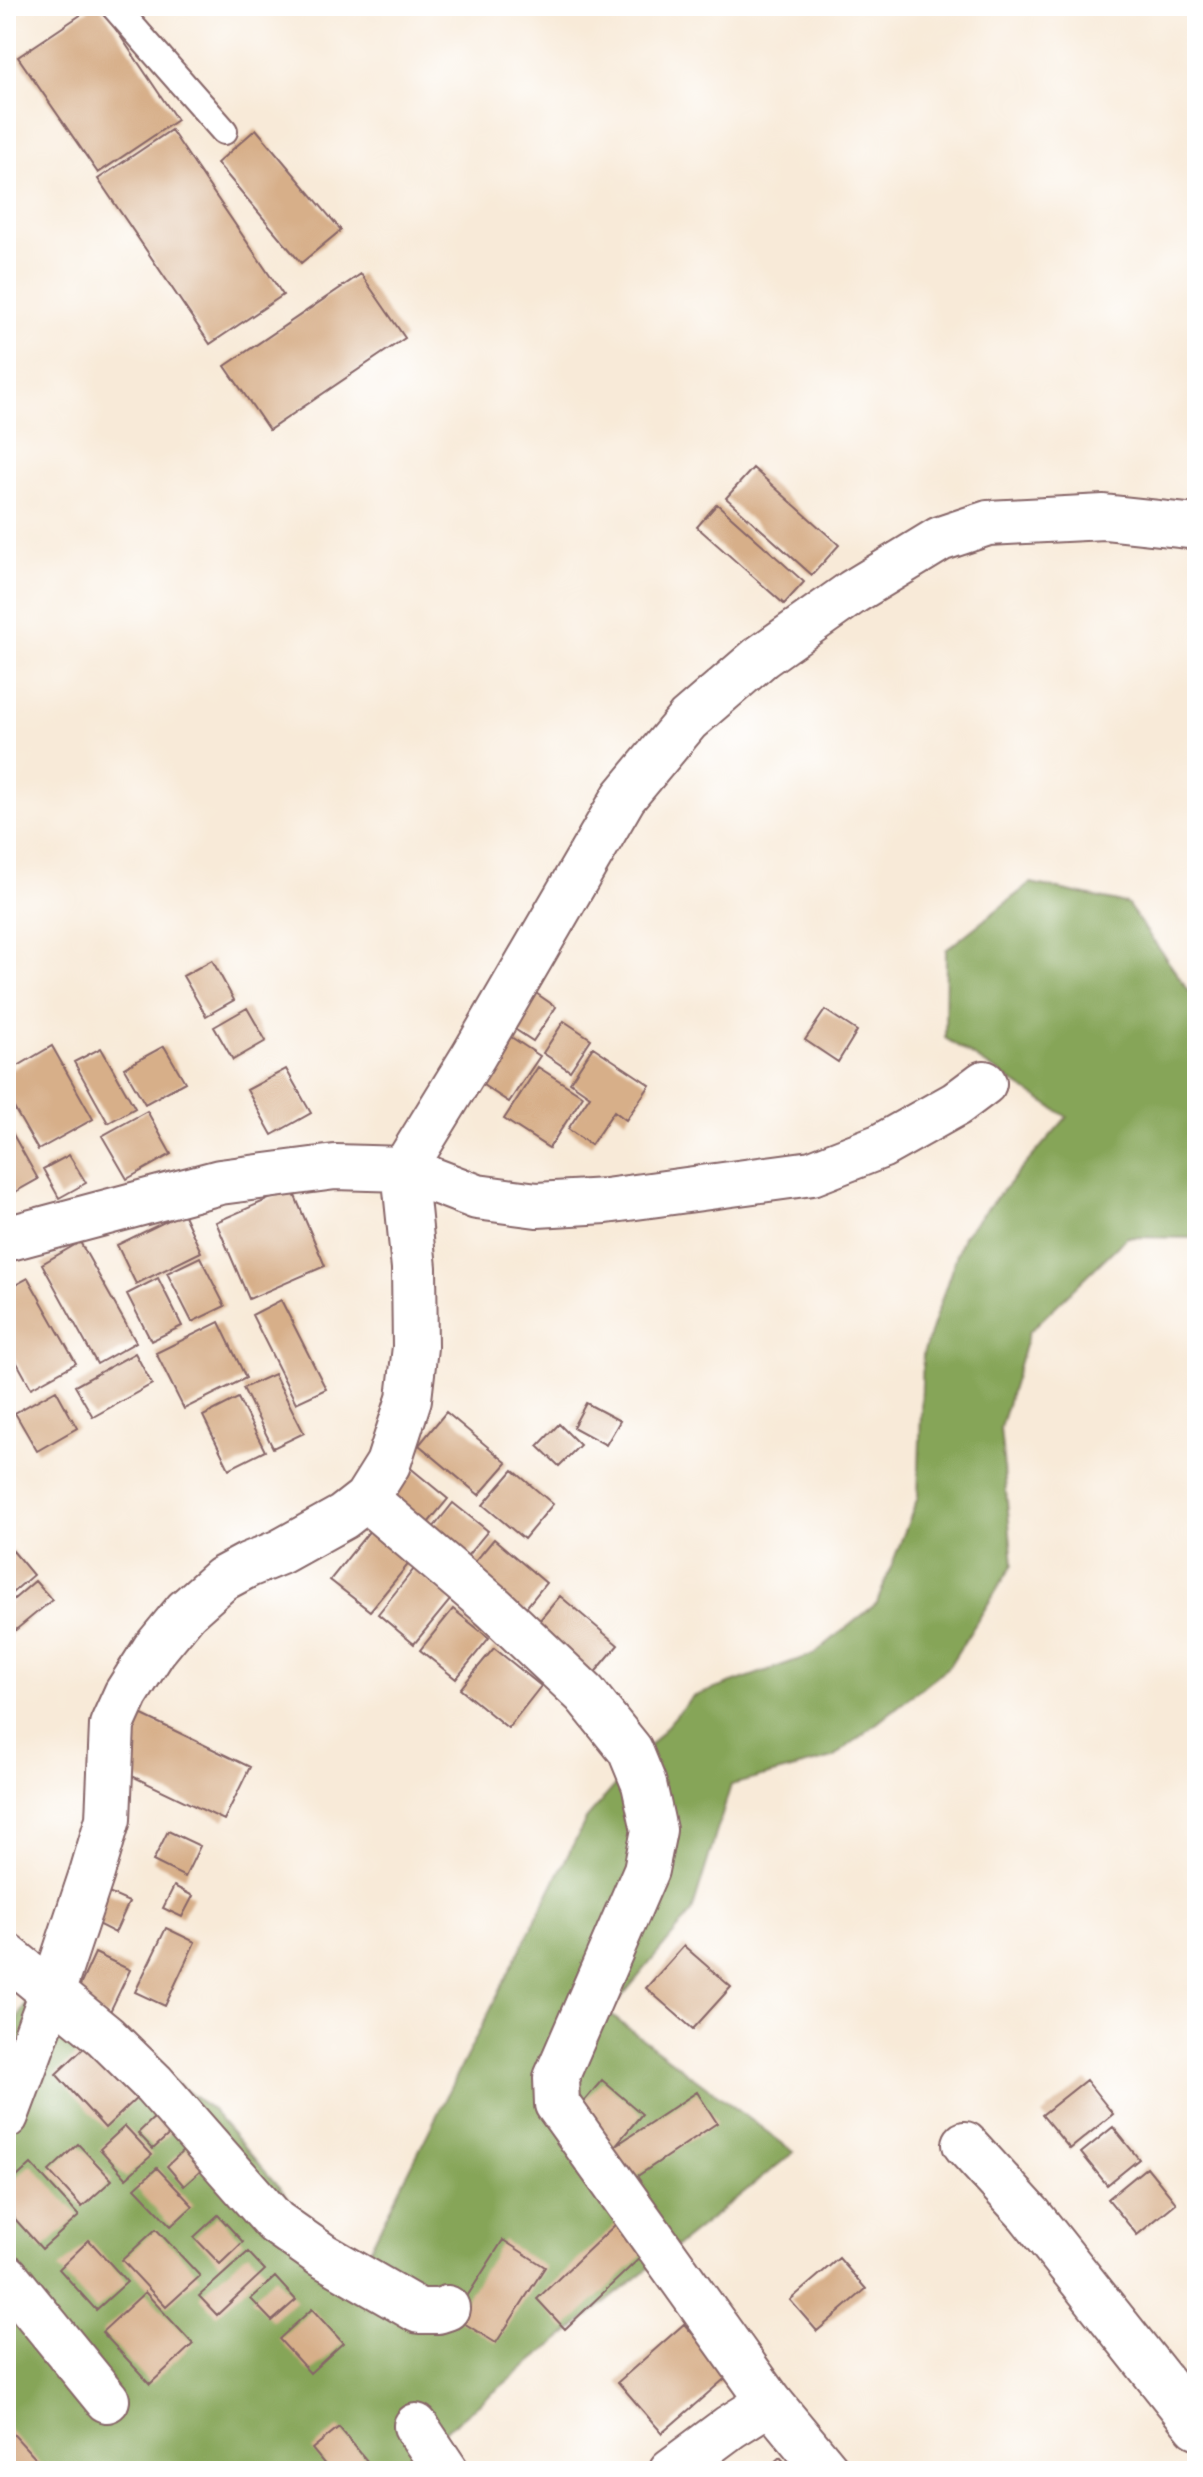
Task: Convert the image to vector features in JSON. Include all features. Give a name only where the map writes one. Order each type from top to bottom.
[{"type":"street","points":[[6,2116],[52,1993],[108,1819],[112,1725],[126,1694],[154,1650],[186,1611],[222,1579],[343,1517],[366,1499],[388,1464],[409,1399],[415,1347],[414,1268],[404,1169],[624,797],[688,720],[761,657],[853,592],[940,539],[988,523],[1104,517],[1197,527]]},
{"type":"street","points":[[6,1239],[220,1182],[335,1167],[404,1169],[477,1197],[537,1205],[606,1201],[812,1173],[881,1146],[956,1104],[984,1083]]},
{"type":"street","points":[[366,1499],[493,1607],[574,1683],[630,1750],[644,1784],[654,1830],[646,1870],[556,2078],[557,2104],[770,2402],[827,2471]]},
{"type":"street","points":[[6,1955],[105,2036],[154,2084],[275,2222],[322,2255],[419,2311],[447,2308]]},
{"type":"street","points":[[965,2144],[1029,2214],[1197,2426]]},
{"type":"street","points":[[6,2276],[107,2400]]},
{"type":"street","points":[[671,2471],[770,2402]]},
{"type":"street","points":[[416,2426],[446,2471]]},
{"type":"lane","points":[[114,6],[224,131]]},
{"type":"green space","points":[[1031,883],[1127,904],[1197,1002],[1197,1238],[1127,1237],[1029,1332],[1000,1428],[1013,1564],[949,1666],[833,1758],[731,1785],[692,1912],[608,2013],[794,2152],[395,2471],[6,2471],[6,2042],[38,1978],[212,2110],[356,2276],[586,1819],[692,1697],[814,1654],[877,1603],[918,1497],[923,1354],[963,1236],[1067,1117],[945,1038],[946,950]]},
{"type":"building","points":[[94,6],[100,6],[177,120],[98,173],[18,57]]},
{"type":"building","points":[[256,129],[341,230],[301,263],[217,163]]},
{"type":"building","points":[[171,130],[283,295],[210,344],[98,179]]},
{"type":"building","points":[[361,274],[405,338],[269,430],[225,366]]},
{"type":"building","points":[[753,468],[839,545],[812,575],[726,498]]},
{"type":"building","points":[[717,504],[804,582],[784,604],[697,527]]},
{"type":"building","points":[[212,960],[234,1000],[206,1016],[183,976]]},
{"type":"building","points":[[530,989],[556,1007],[533,1041],[507,1024]]},
{"type":"building","points":[[247,1008],[266,1041],[233,1060],[214,1027]]},
{"type":"building","points":[[825,1010],[857,1031],[838,1062],[805,1040]]},
{"type":"building","points":[[564,1021],[591,1039],[570,1071],[543,1053]]},
{"type":"building","points":[[511,1037],[540,1056],[509,1102],[480,1083]]},
{"type":"building","points":[[52,1046],[93,1119],[38,1150],[6,1094],[6,1073]]},
{"type":"building","points":[[164,1046],[185,1082],[145,1104],[124,1068]]},
{"type":"building","points":[[593,1047],[650,1085],[626,1120],[614,1111],[591,1145],[568,1129],[590,1096],[570,1082]]},
{"type":"building","points":[[101,1048],[135,1108],[108,1123],[74,1062]]},
{"type":"building","points":[[538,1067],[583,1096],[549,1148],[504,1119]]},
{"type":"building","points":[[286,1069],[311,1113],[272,1135],[247,1090]]},
{"type":"building","points":[[147,1111],[171,1154],[127,1179],[102,1136]]},
{"type":"building","points":[[6,1122],[38,1179],[6,1197]]},
{"type":"building","points":[[69,1155],[86,1183],[59,1198],[43,1169]]},
{"type":"building","points":[[292,1189],[325,1266],[249,1299],[216,1222]]},
{"type":"building","points":[[183,1213],[201,1252],[136,1284],[117,1245]]},
{"type":"building","points":[[80,1242],[136,1342],[97,1364],[42,1264]]},
{"type":"building","points":[[200,1257],[225,1306],[192,1322],[167,1273]]},
{"type":"building","points":[[28,1278],[76,1363],[31,1388],[6,1343],[6,1290]]},
{"type":"building","points":[[158,1278],[182,1326],[151,1341],[127,1294]]},
{"type":"building","points":[[281,1300],[326,1389],[296,1403],[252,1315]]},
{"type":"building","points":[[219,1322],[246,1378],[184,1409],[156,1353]]},
{"type":"building","points":[[135,1353],[152,1384],[93,1417],[75,1386]]},
{"type":"building","points":[[274,1374],[304,1433],[273,1448],[243,1388]]},
{"type":"building","points":[[56,1390],[77,1428],[37,1451],[15,1413]]},
{"type":"building","points":[[238,1398],[265,1451],[229,1469],[203,1416]]},
{"type":"building","points":[[586,1403],[620,1421],[606,1445],[573,1427]]},
{"type":"building","points":[[446,1412],[507,1463],[479,1495],[419,1445]]},
{"type":"building","points":[[559,1424],[580,1445],[559,1466],[538,1446]]},
{"type":"building","points":[[408,1466],[448,1499],[423,1529],[384,1496]]},
{"type":"building","points":[[513,1470],[553,1504],[524,1539],[483,1505]]},
{"type":"building","points":[[453,1503],[488,1531],[463,1561],[429,1533]]},
{"type":"building","points":[[371,1529],[411,1561],[370,1611],[330,1580]]},
{"type":"building","points":[[494,1539],[546,1583],[516,1620],[463,1576]]},
{"type":"building","points":[[13,1551],[33,1575],[6,1598],[6,1557]]},
{"type":"building","points":[[414,1569],[451,1599],[414,1644],[378,1614]]},
{"type":"building","points":[[35,1581],[52,1600],[6,1638],[6,1606]]},
{"type":"building","points":[[560,1596],[618,1645],[587,1682],[529,1633]]},
{"type":"building","points":[[453,1609],[489,1638],[456,1679],[420,1650]]},
{"type":"building","points":[[494,1648],[541,1686],[508,1728],[460,1689]]},
{"type":"building","points":[[136,1712],[250,1767],[224,1820],[111,1766]]},
{"type":"building","points":[[168,1831],[200,1846],[185,1877],[153,1861]]},
{"type":"building","points":[[174,1886],[193,1896],[182,1917],[163,1908]]},
{"type":"building","points":[[95,1887],[129,1902],[115,1933],[82,1916]]},
{"type":"building","points":[[166,1928],[195,1942],[165,2006],[135,1992]]},
{"type":"building","points":[[684,1946],[731,1987],[693,2029],[646,1988]]},
{"type":"building","points":[[95,1953],[130,1970],[107,2018],[73,2001]]},
{"type":"building","points":[[88,2044],[138,2097],[105,2128],[56,2074]]},
{"type":"building","points":[[602,2080],[642,2114],[615,2146],[575,2112]]},
{"type":"building","points":[[1086,2080],[1113,2114],[1070,2149],[1042,2115]]},
{"type":"building","points":[[697,2092],[717,2123],[630,2181],[609,2150]]},
{"type":"building","points":[[160,2112],[175,2129],[153,2149],[138,2133]]},
{"type":"building","points":[[125,2126],[152,2155],[126,2178],[100,2149]]},
{"type":"building","points":[[1113,2127],[1139,2159],[1107,2185],[1081,2153]]},
{"type":"building","points":[[78,2144],[112,2180],[82,2207],[49,2171]]},
{"type":"building","points":[[187,2147],[205,2167],[184,2186],[167,2166]]},
{"type":"building","points":[[31,2164],[79,2216],[42,2249],[6,2209],[6,2187]]},
{"type":"building","points":[[1147,2167],[1176,2203],[1137,2235],[1108,2199]]},
{"type":"building","points":[[157,2168],[193,2206],[171,2226],[135,2188]]},
{"type":"building","points":[[218,2215],[243,2242],[220,2264],[194,2237]]},
{"type":"building","points":[[617,2223],[645,2253],[565,2329],[537,2299]]},
{"type":"building","points":[[156,2229],[200,2276],[166,2307],[122,2260]]},
{"type":"building","points":[[89,2240],[127,2282],[96,2310],[59,2269]]},
{"type":"building","points":[[503,2240],[545,2267],[496,2343],[454,2317]]},
{"type":"building","points":[[248,2252],[265,2270],[217,2315],[199,2296]]},
{"type":"building","points":[[839,2258],[866,2289],[817,2331],[790,2300]]},
{"type":"building","points":[[275,2277],[296,2300],[272,2321],[251,2299]]},
{"type":"building","points":[[145,2292],[193,2344],[150,2384],[102,2332]]},
{"type":"building","points":[[312,2309],[343,2343],[310,2373],[279,2339]]},
{"type":"building","points":[[684,2324],[729,2375],[662,2433],[618,2382]]},
{"type":"building","points":[[6,2426],[45,2469],[43,2471],[6,2471]]},
{"type":"building","points":[[339,2427],[368,2462],[357,2471],[330,2471],[312,2449]]},
{"type":"building","points":[[780,2457],[792,2471],[764,2471]]}]
